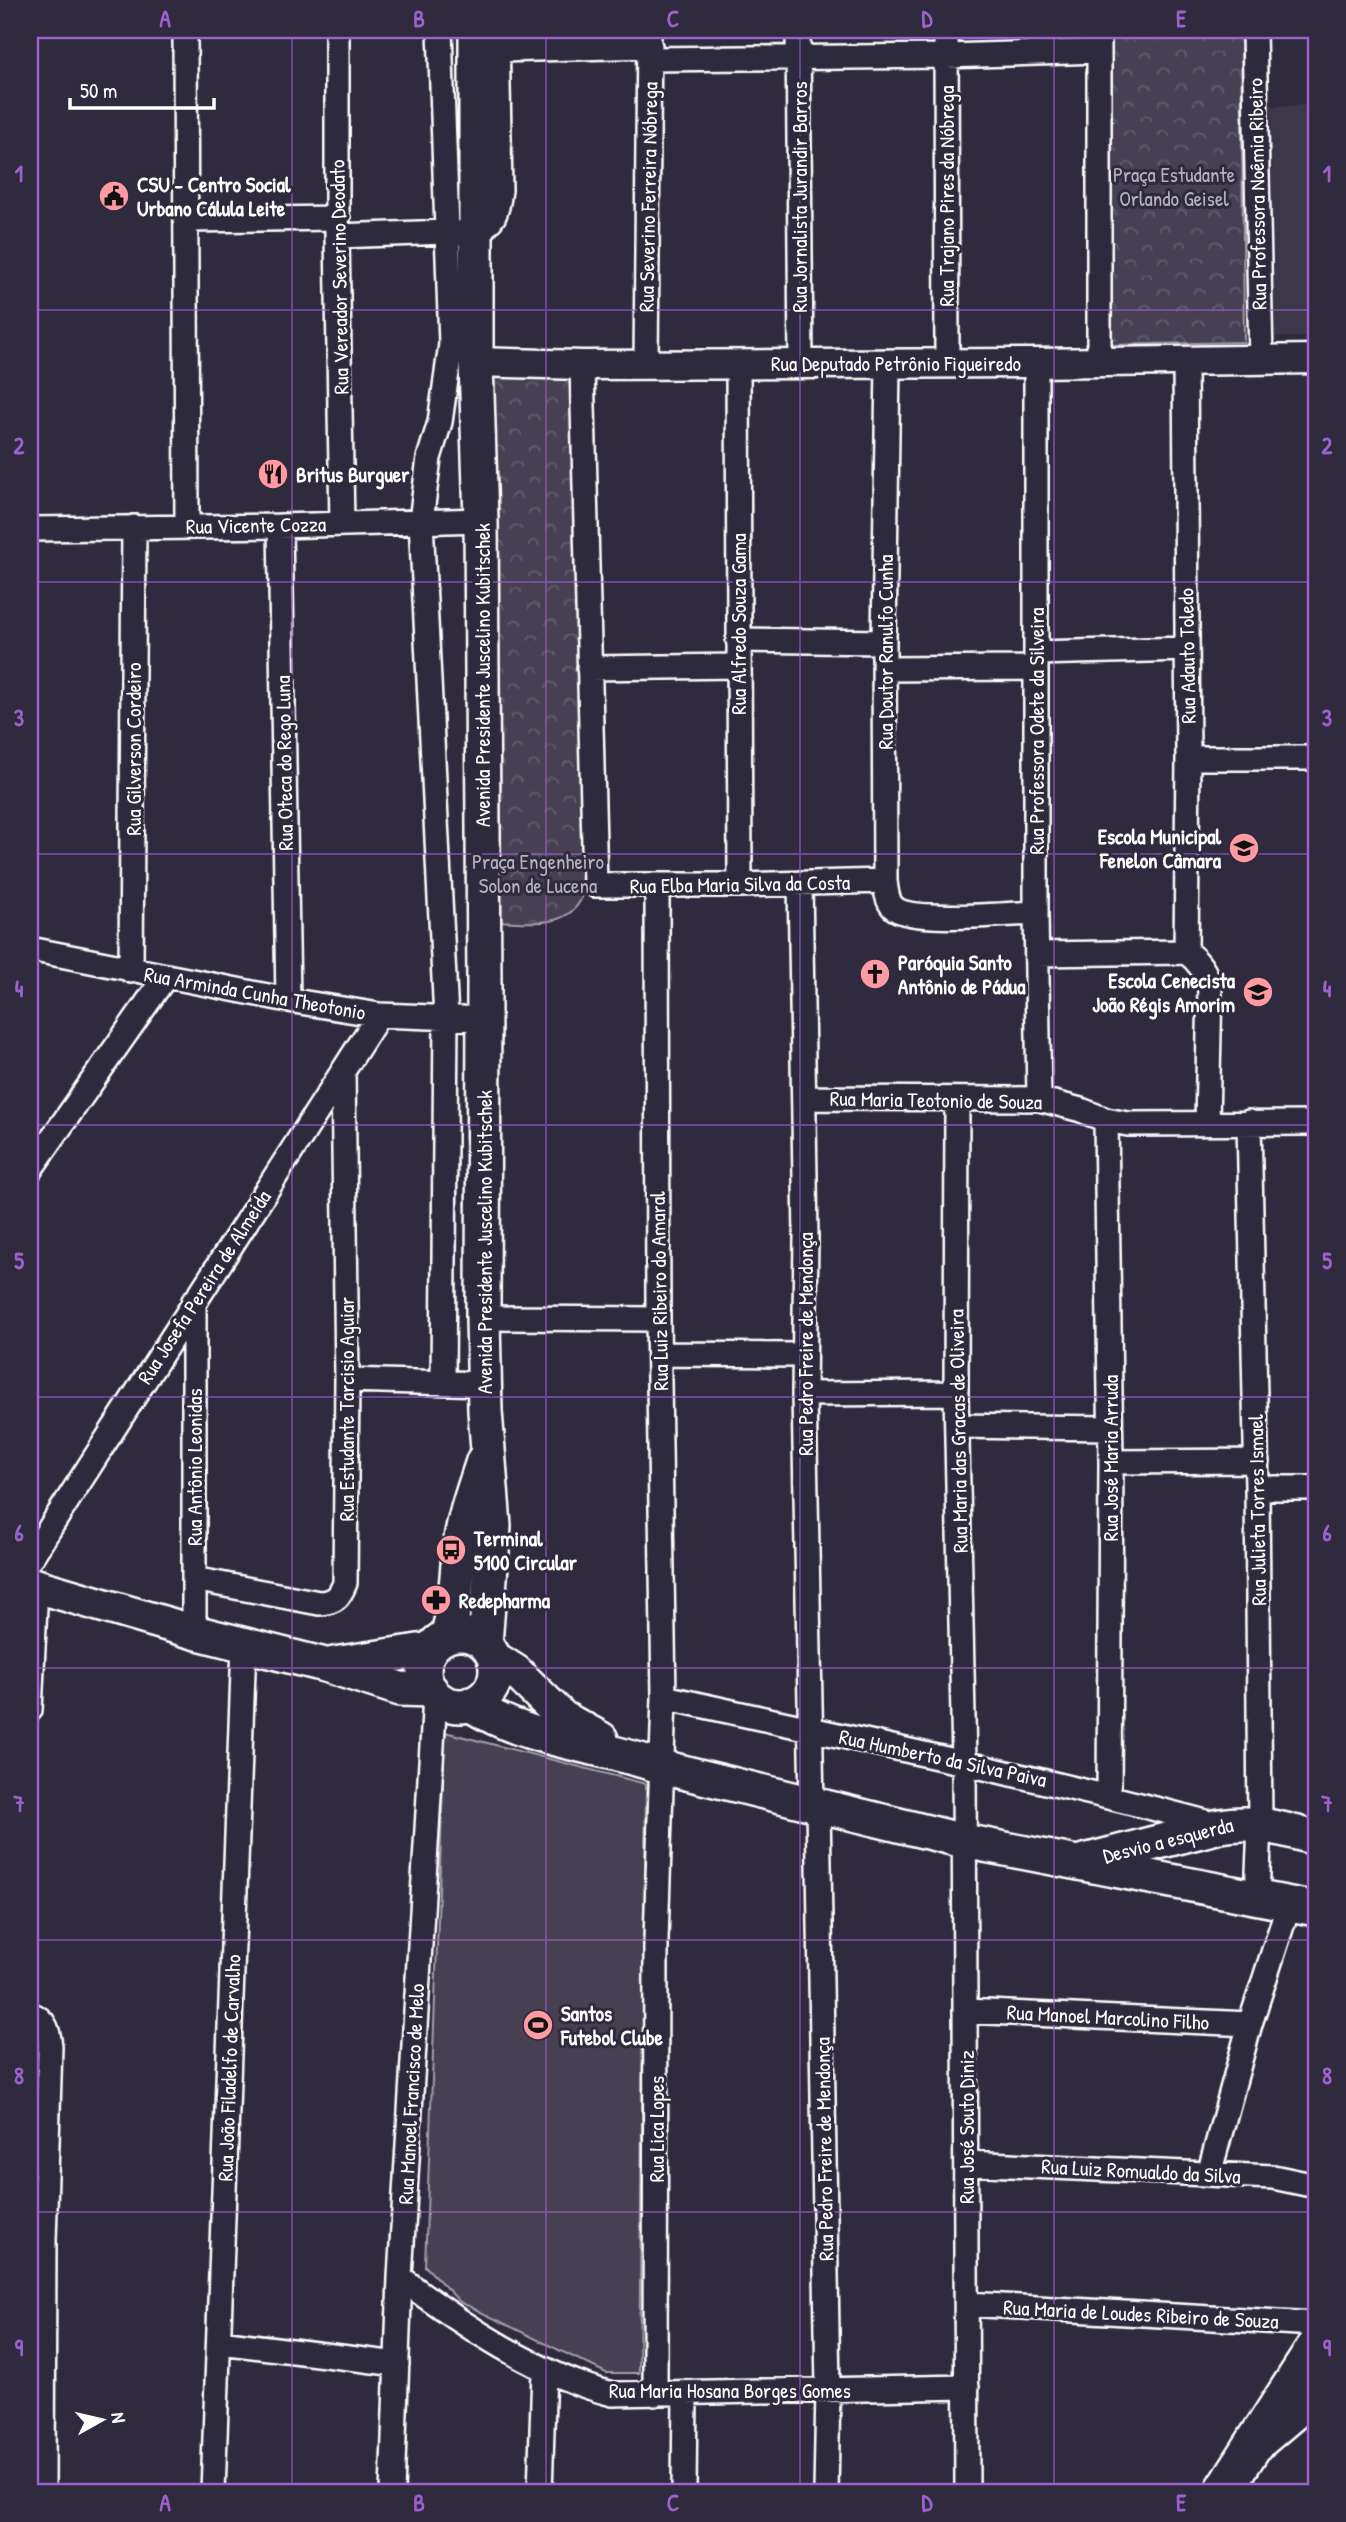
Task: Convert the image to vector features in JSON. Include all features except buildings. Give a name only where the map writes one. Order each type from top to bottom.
[{"type":"main road","name":"Avenida Presidente Juscelino Kubitschek","points":[[487,37],[487,86],[461,233],[476,362],[481,520],[483,1318],[494,1525],[489,1651]]},
{"type":"main road","points":[[433,1693],[425,1677],[425,1662],[454,1614],[460,1545],[466,1514],[489,1446]]},
{"type":"main road","points":[[32,1576],[194,1632],[325,1665],[400,1689],[433,1693],[450,1704],[470,1704],[482,1698],[492,1686],[496,1673],[489,1651]]},
{"type":"main road","points":[[325,1665],[439,1642],[460,1634],[474,1636],[563,1718],[649,1762]]},
{"type":"main road","points":[[470,1704],[489,1717],[545,1737],[815,1806],[964,1840],[1303,1907]]},
{"type":"main road","name":"Desvio a esquerda","points":[[1076,1863],[1220,1826],[1243,1822],[1260,1824]]},
{"type":"main road","points":[[1260,1824],[1316,1838]]},
{"type":"main road","points":[[1223,2492],[1316,2347]]},
{"type":"street","points":[[185,30],[187,526]]},
{"type":"street","name":"Rua Vereador Severino Deodato","points":[[337,30],[342,524]]},
{"type":"street","name":"Rua Jornalista Jurandir Barros","points":[[797,30],[801,364]]},
{"type":"street","name":"Rua Trajano Pires da Nóbrega","points":[[946,30],[947,363]]},
{"type":"street","name":"Rua Professora Noêmia Ribeiro","points":[[1254,30],[1261,359]]},
{"type":"street","points":[[443,1382],[446,1018],[421,521],[429,457],[440,422],[451,344],[461,233],[440,33],[798,57],[946,57],[1099,40],[1099,363]]},
{"type":"street","name":"Rua Severino Ferreira Nóbrega","points":[[646,364],[650,45]]},
{"type":"street","points":[[187,220],[461,233]]},
{"type":"street","name":"Rua Deputado Petrônio Figueiredo","points":[[476,362],[582,365],[1099,363],[1316,359]]},
{"type":"street","name":"Rua Adauto Toledo","points":[[1185,360],[1188,758],[1186,952]]},
{"type":"street","name":"Rua Alfredo Souza Gama","points":[[738,363],[740,885]]},
{"type":"street","name":"Rua Doutor Ranulfo Cunha","points":[[888,363],[884,669],[885,881],[889,901],[904,915],[1036,913]]},
{"type":"street","name":"Rua Professora Odete da Silveira","points":[[1037,363],[1036,913],[1039,1099]]},
{"type":"street","points":[[582,365],[589,668],[739,666]]},
{"type":"street","name":"Rua Vicente Cozza","points":[[30,529],[481,520]]},
{"type":"street","name":"Rua Oteca do Rego Luna","points":[[281,526],[288,1000]]},
{"type":"street","name":"Rua Gilverson Cordeiro","points":[[131,971],[134,527]]},
{"type":"street","points":[[738,640],[884,642]]},
{"type":"street","points":[[884,669],[1187,649]]},
{"type":"street","name":"Rua Elba Maria Silva da Costa","points":[[589,668],[595,885],[885,881]]},
{"type":"street","points":[[1188,758],[1316,758]]},
{"type":"street","name":"Rua Pedro Freire de Mendonça","points":[[800,883],[806,1237],[803,1355],[809,1729],[815,1806],[828,2390],[826,2492]]},
{"type":"street","name":"Rua Luiz Ribeiro do Amaral","points":[[657,885],[658,1319],[664,1697]]},
{"type":"street","name":"Rua Arminda Cunha Theotonio","points":[[30,949],[131,971],[379,1015],[483,1019]]},
{"type":"street","points":[[1037,954],[1186,952],[1203,968],[1210,987],[1207,1123]]},
{"type":"street","points":[[30,1170],[166,976]]},
{"type":"street","name":"Rua Josefa Pereira de Almeida","points":[[32,1576],[194,1301],[379,1015]]},
{"type":"street","name":"Rua Estudante Tarcisio Aguiar","points":[[194,1580],[319,1603],[331,1602],[340,1597],[345,1583],[347,1380],[343,1071]]},
{"type":"street","name":"Rua Maria Teotonio de Souza","points":[[804,1098],[1039,1099],[1128,1124],[1316,1123]]},
{"type":"street","name":"Rua Maria das Gracas de Oliveira","points":[[957,1100],[956,1393],[964,1762]]},
{"type":"street","name":"Rua José Maria Arruda","points":[[1106,1120],[1111,1462],[1109,1796]]},
{"type":"street","name":"Rua Julieta Torres Ismael","points":[[1249,1122],[1257,1461],[1260,1824],[1257,1897]]},
{"type":"street","points":[[445,1201],[482,1204]]},
{"type":"street","name":"Rua Antônio Leonidas","points":[[194,1301],[194,1632]]},
{"type":"street","points":[[483,1318],[658,1319]]},
{"type":"street","points":[[659,1354],[803,1355]]},
{"type":"street","points":[[347,1380],[485,1384]]},
{"type":"street","points":[[804,1394],[956,1393]]},
{"type":"street","points":[[957,1426],[1110,1428]]},
{"type":"street","points":[[1111,1462],[1257,1461]]},
{"type":"street","points":[[1257,1488],[1316,1488]]},
{"type":"street","points":[[30,1710],[32,1576]]},
{"type":"street","name":"Rua João Filadelfo de Carvalho","points":[[214,2492],[243,1644]]},
{"type":"street","name":"Rua Manoel Francisco de Melo","points":[[392,2492],[400,2277],[433,1693]]},
{"type":"street","name":"Rua Humberto da Silva Paiva","points":[[664,1697],[964,1762],[1109,1796],[1220,1826]]},
{"type":"street","name":"Rua Lica Lopes","points":[[655,2394],[656,1940],[649,1762],[664,1697]]},
{"type":"street","name":"Rua José Souto Diniz","points":[[964,1762],[967,2492]]},
{"type":"street","points":[[1209,2174],[1250,2024],[1303,1907]]},
{"type":"street","name":"Rua Manoel Marcolino Filho","points":[[965,2011],[1250,2024]]},
{"type":"street","points":[[30,2014],[44,2022],[49,2033],[50,2046],[37,2243],[37,2448],[43,2492]]},
{"type":"street","name":"Rua Luiz Romualdo da Silva","points":[[966,2163],[1273,2177],[1316,2186]]},
{"type":"street","name":"Rua Maria Hosana Borges Gomes","points":[[400,2277],[440,2309],[544,2370],[591,2389],[613,2394],[967,2387]]},
{"type":"street","name":"Rua Maria de Loudes Ribeiro de Souza","points":[[967,2304],[1316,2323]]},
{"type":"street","points":[[220,2342],[397,2364]]},
{"type":"street","points":[[540,2492],[544,2370]]},
{"type":"street","points":[[684,2492],[685,2394]]},
{"type":"street","points":[[1243,2461],[1275,2437],[1316,2395]]},
{"type":"shaded area","points":[[1316,105],[1316,337],[1275,337],[1271,106]]},
{"type":"green space","name":"Praça Estudante Orlando Geisel","points":[[1106,30],[1241,30],[1244,342],[1107,345]]},
{"type":"green space","name":"Praça Engenheiro Solon de Lucena","points":[[574,370],[584,891],[570,913],[559,919],[533,922],[492,921],[489,374]]},
{"type":"green space","name":"Santos Futebol Clube","points":[[445,1732],[646,1784],[639,2373],[606,2373],[460,2302],[425,2266]]},
{"type":"place","name":"CSU - Centro Social Urbano Cálula Leite","points":[[114,196]]},
{"type":"place","name":"Britus Burguer","points":[[273,474]]},
{"type":"place","name":"Escola Municipal Fenelon Câmara","points":[[1244,848]]},
{"type":"place","name":"Paróquia Santo Antônio de Pádua","points":[[875,974]]},
{"type":"place","name":"Escola Cenecista João Régis Amorim","points":[[1258,992]]},
{"type":"place","name":"Terminal 5100 Circular","points":[[451,1550]]},
{"type":"place","name":"Redepharma","points":[[436,1600]]},
{"type":"place","name":"Santos Futebol Clube","points":[[538,2025]]}]
